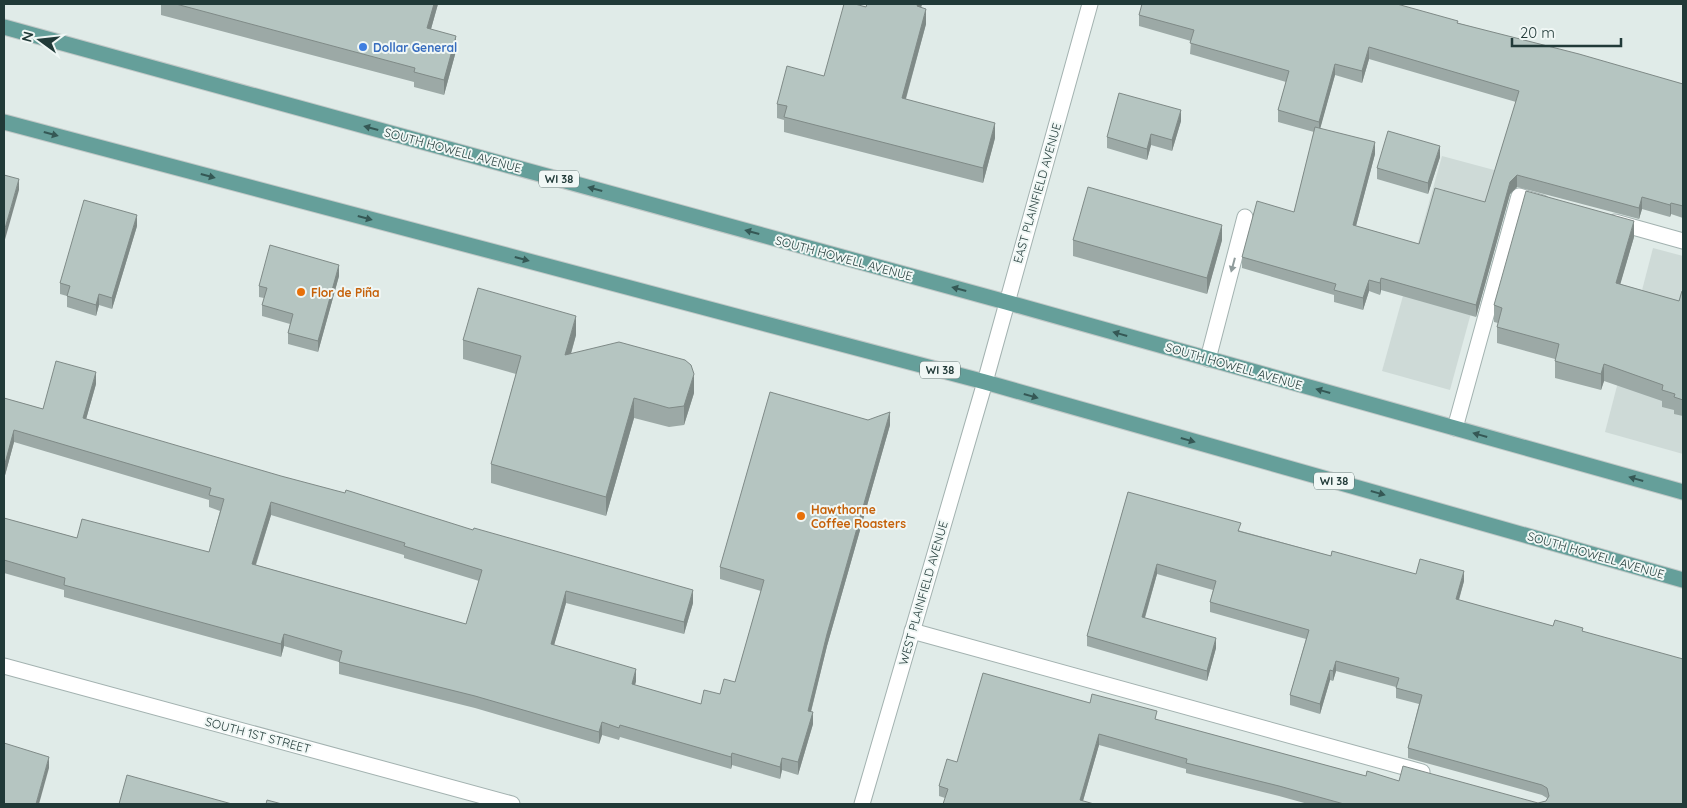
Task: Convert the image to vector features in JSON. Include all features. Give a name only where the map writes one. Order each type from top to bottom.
[{"type":"main road","name":"SOUTH HOWELL AVENUE","points":[[4,27],[1006,302],[1683,492]]},
{"type":"main road","name":"SOUTH HOWELL AVENUE","points":[[4,122],[985,382],[1683,580]]},
{"type":"street","name":"EAST PLAINFIELD AVENUE","points":[[985,382],[1090,4]]},
{"type":"street","points":[[1455,428],[1519,196],[1555,206]]},
{"type":"street","points":[[1208,359],[1246,217]]},
{"type":"street","points":[[1601,218],[1683,241]]},
{"type":"street","name":"WEST PLAINFIELD AVENUE","points":[[862,804],[985,382]]},
{"type":"street","points":[[912,631],[1434,775]]},
{"type":"street","name":"SOUTH 1ST STREET","points":[[4,666],[512,804]]},
{"type":"shaded area","points":[[1442,156],[1509,174],[1450,390],[1382,371]]},
{"type":"shaded area","points":[[1653,248],[1683,256],[1683,454],[1605,432]]},
{"type":"building","name":"Dollar General","points":[[176,4],[434,4],[427,28],[456,36],[444,80],[414,72],[415,68]]},
{"type":"building","points":[[844,4],[866,7],[867,4],[918,4],[917,6],[926,9],[902,98],[995,123],[983,168],[784,117],[787,106],[777,104],[787,66],[824,76]]},
{"type":"building","points":[[1142,4],[1397,4],[1458,21],[1457,23],[1579,54],[1683,84],[1683,206],[1671,203],[1670,205],[1642,197],[1639,208],[1517,175],[1510,182],[1476,305],[1381,278],[1380,283],[1369,280],[1363,298],[1334,290],[1336,284],[1242,257],[1257,201],[1294,212],[1315,127],[1375,142],[1353,225],[1419,244],[1435,188],[1485,202],[1519,91],[1369,47],[1362,71],[1335,64],[1319,122],[1278,110],[1289,71],[1190,43],[1194,30],[1139,15]]},
{"type":"building","points":[[1119,93],[1181,110],[1172,140],[1151,134],[1147,149],[1107,137]]},
{"type":"building","points":[[1388,131],[1440,146],[1428,183],[1377,168]]},
{"type":"building","points":[[4,175],[19,179],[4,232]]},
{"type":"building","points":[[1088,187],[1222,225],[1207,278],[1073,240]]},
{"type":"building","points":[[1526,191],[1634,221],[1616,283],[1679,301],[1683,291],[1683,400],[1674,397],[1675,394],[1662,390],[1663,385],[1604,364],[1601,374],[1555,361],[1559,344],[1497,327],[1502,308],[1494,305]]},
{"type":"building","points":[[84,200],[137,215],[112,298],[99,294],[96,305],[67,296],[70,286],[60,283]]},
{"type":"building","points":[[270,245],[339,265],[318,341],[288,333],[293,314],[262,305],[267,288],[259,286]]},
{"type":"building","points":[[478,288],[576,316],[565,355],[619,342],[685,360],[691,365],[694,374],[684,406],[669,408],[634,398],[606,497],[491,464],[521,356],[463,340]]},
{"type":"building","points":[[56,361],[96,372],[83,418],[281,476],[345,493],[346,490],[473,530],[474,528],[693,590],[684,622],[566,591],[551,644],[636,669],[632,684],[701,704],[704,690],[720,694],[724,679],[735,682],[764,580],[720,567],[770,392],[868,420],[890,412],[827,634],[808,711],[813,712],[798,762],[782,758],[780,767],[732,753],[731,757],[620,725],[619,728],[602,722],[599,732],[475,696],[339,662],[342,651],[284,634],[281,644],[64,585],[65,578],[4,560],[4,518],[77,538],[82,519],[209,552],[224,499],[209,495],[211,488],[14,430],[4,467],[4,398],[43,409]],"holes":[[[271,502],[405,543],[404,546],[482,570],[466,624],[252,564]]]},
{"type":"building","points":[[1128,492],[1241,523],[1238,531],[1331,556],[1332,551],[1416,574],[1420,559],[1464,571],[1456,599],[1553,626],[1555,620],[1583,628],[1582,631],[1683,659],[1683,804],[1344,804],[1186,763],[1187,759],[1099,734],[1080,800],[1094,804],[943,804],[948,789],[939,786],[947,759],[957,762],[983,673],[1090,703],[1092,694],[1157,711],[1155,719],[1366,776],[1367,771],[1399,781],[1403,766],[1538,803],[1546,801],[1549,796],[1547,788],[1542,785],[1408,748],[1422,695],[1396,688],[1399,678],[1336,661],[1333,671],[1330,670],[1320,704],[1290,695],[1309,630],[1210,602],[1216,581],[1157,564],[1142,617],[1216,638],[1207,671],[1087,636]]},
{"type":"building","points":[[4,743],[49,757],[36,804],[4,804]]},
{"type":"building","points":[[127,775],[232,804],[119,804]]},
{"type":"building","points":[[267,800],[282,804],[266,804]]},
{"type":"place","name":"Dollar General","points":[[363,47]]},
{"type":"place","name":"Flor de Piña","points":[[301,292]]},
{"type":"place","name":"Hawthorne Coffee Roasters","points":[[801,516]]}]
